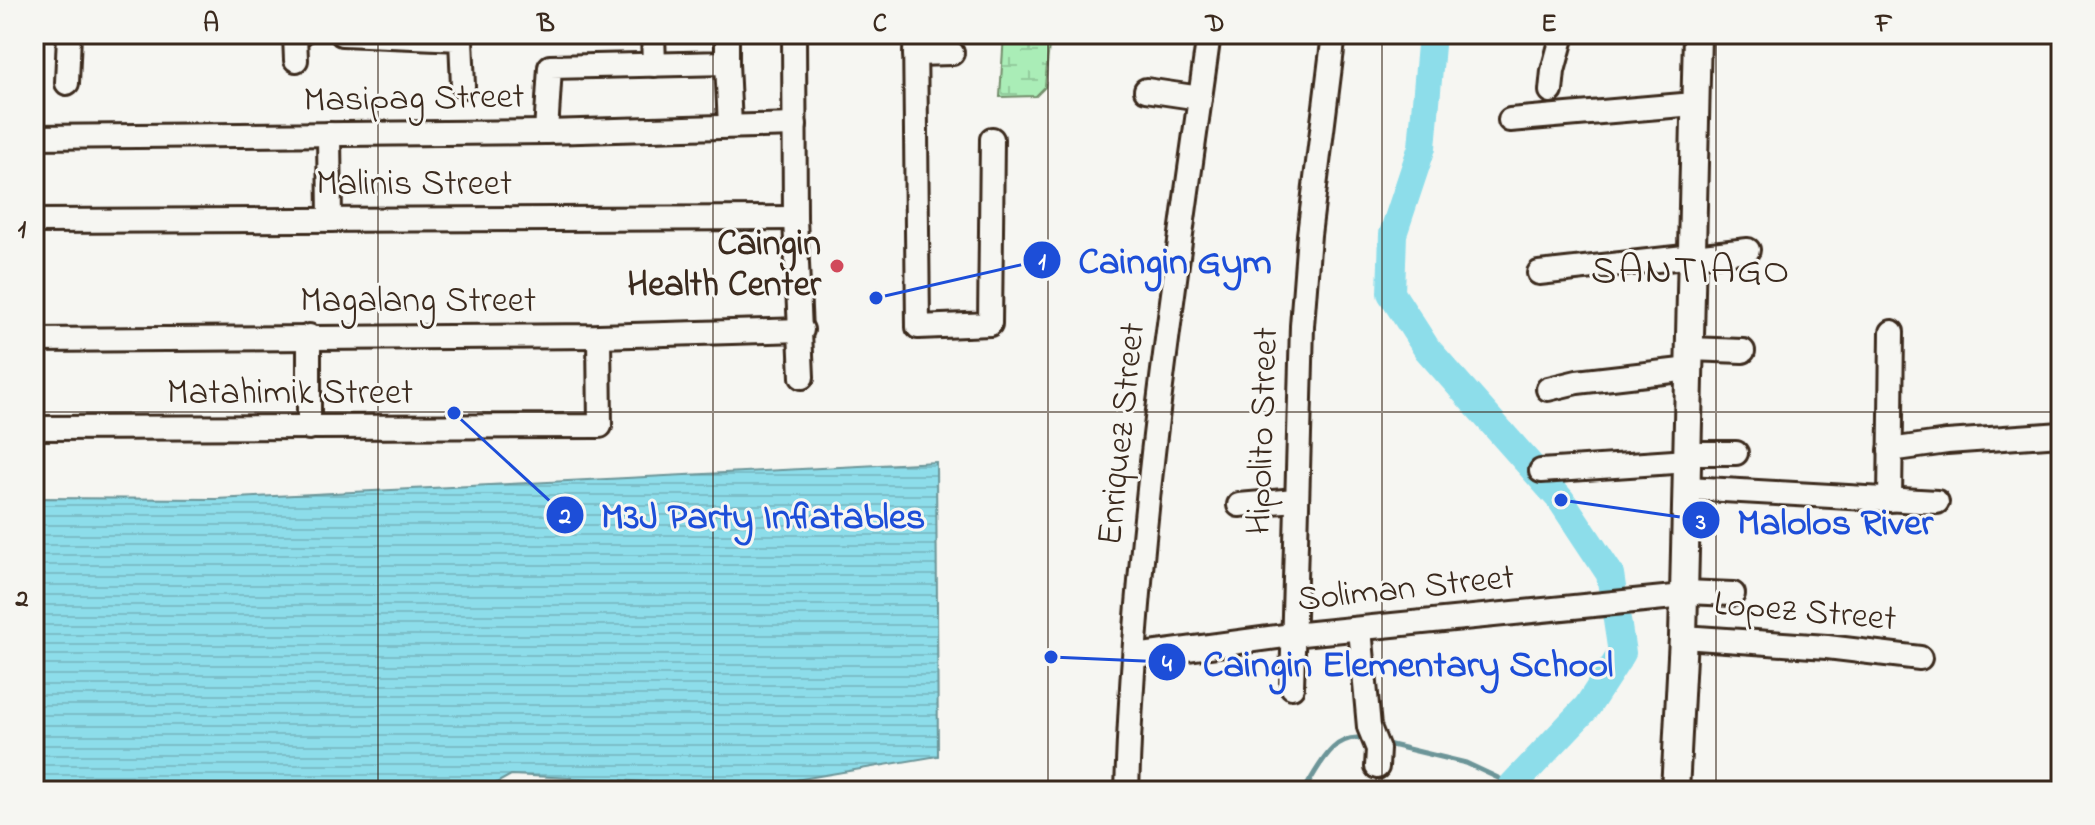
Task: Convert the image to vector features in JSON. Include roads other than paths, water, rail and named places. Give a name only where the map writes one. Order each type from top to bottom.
[{"type":"main road","points":[[1675,791],[1688,488],[1697,34]]},
{"type":"street","points":[[67,83],[69,34]]},
{"type":"street","points":[[296,60],[295,36],[301,34]]},
{"type":"street","points":[[342,34],[461,39],[463,86]]},
{"type":"street","points":[[653,34],[654,65]]},
{"type":"street","points":[[727,34],[730,126]]},
{"type":"street","points":[[794,34],[795,218],[802,377]]},
{"type":"street","name":"Enriquez Street","points":[[1127,791],[1135,656],[1156,416],[1209,34]]},
{"type":"street","name":"Hipolito Street","points":[[1292,687],[1302,326],[1309,235],[1334,34]]},
{"type":"street","points":[[1551,104],[1553,71],[1563,34]]},
{"type":"street","points":[[952,53],[915,44],[918,327],[990,324],[992,139]]},
{"type":"street","points":[[546,132],[550,67],[727,63]]},
{"type":"street","points":[[1146,90],[1200,98]]},
{"type":"street","points":[[1513,127],[1551,104],[1694,104]]},
{"type":"street","name":"Masipag Street","points":[[34,137],[546,132],[795,125]]},
{"type":"street","points":[[329,134],[330,220]]},
{"type":"street","name":"Malinis Street","points":[[34,221],[795,218]]},
{"type":"street","points":[[1539,273],[1748,250]]},
{"type":"street","name":"Magalang Street","points":[[34,340],[599,336],[802,330]]},
{"type":"street","points":[[1890,500],[1892,332]]},
{"type":"street","points":[[309,336],[309,428]]},
{"type":"street","name":"Matahimik Street","points":[[34,428],[600,426],[599,336]]},
{"type":"street","points":[[1548,389],[1743,351]]},
{"type":"street","points":[[1890,450],[1947,442],[2061,434]]},
{"type":"street","points":[[1541,471],[1736,453]]},
{"type":"street","points":[[1688,488],[1937,502]]},
{"type":"street","points":[[1239,505],[1295,500]]},
{"type":"street","name":"Soliman Street","points":[[1135,656],[1292,635],[1684,594],[1733,594]]},
{"type":"street","points":[[1360,629],[1369,727],[1377,758]]},
{"type":"street","name":"Lopez Street","points":[[1683,637],[1827,647],[1920,658]]},
{"type":"water","points":[[936,462],[938,756],[754,787],[511,775],[482,791],[34,791],[34,498],[216,499]]},
{"type":"waterway","points":[[1432,34],[1422,147],[1393,234],[1391,293],[1427,349],[1561,500],[1610,574],[1622,653],[1587,707],[1513,785],[1513,791]]},
{"type":"waterway","points":[[1300,791],[1305,789],[1336,746],[1354,738],[1365,739]]},
{"type":"waterway","points":[[1383,743],[1466,763],[1513,785]]},
{"type":"waterway","points":[[1214,791],[1246,787],[1269,791]]},
{"type":"place","name":"Caingin Health Center","points":[[837,266]]},
{"type":"place","name":"Caingin Gym","points":[[876,298]]},
{"type":"place","name":"M3J Party Inflatables","points":[[454,413]]},
{"type":"place","name":"Malolos River","points":[[1561,500]]},
{"type":"place","name":"Caingin Elementary School","points":[[1051,657]]},
{"type":"district","name":"SANTIAGO","points":[[1691,272]]}]
